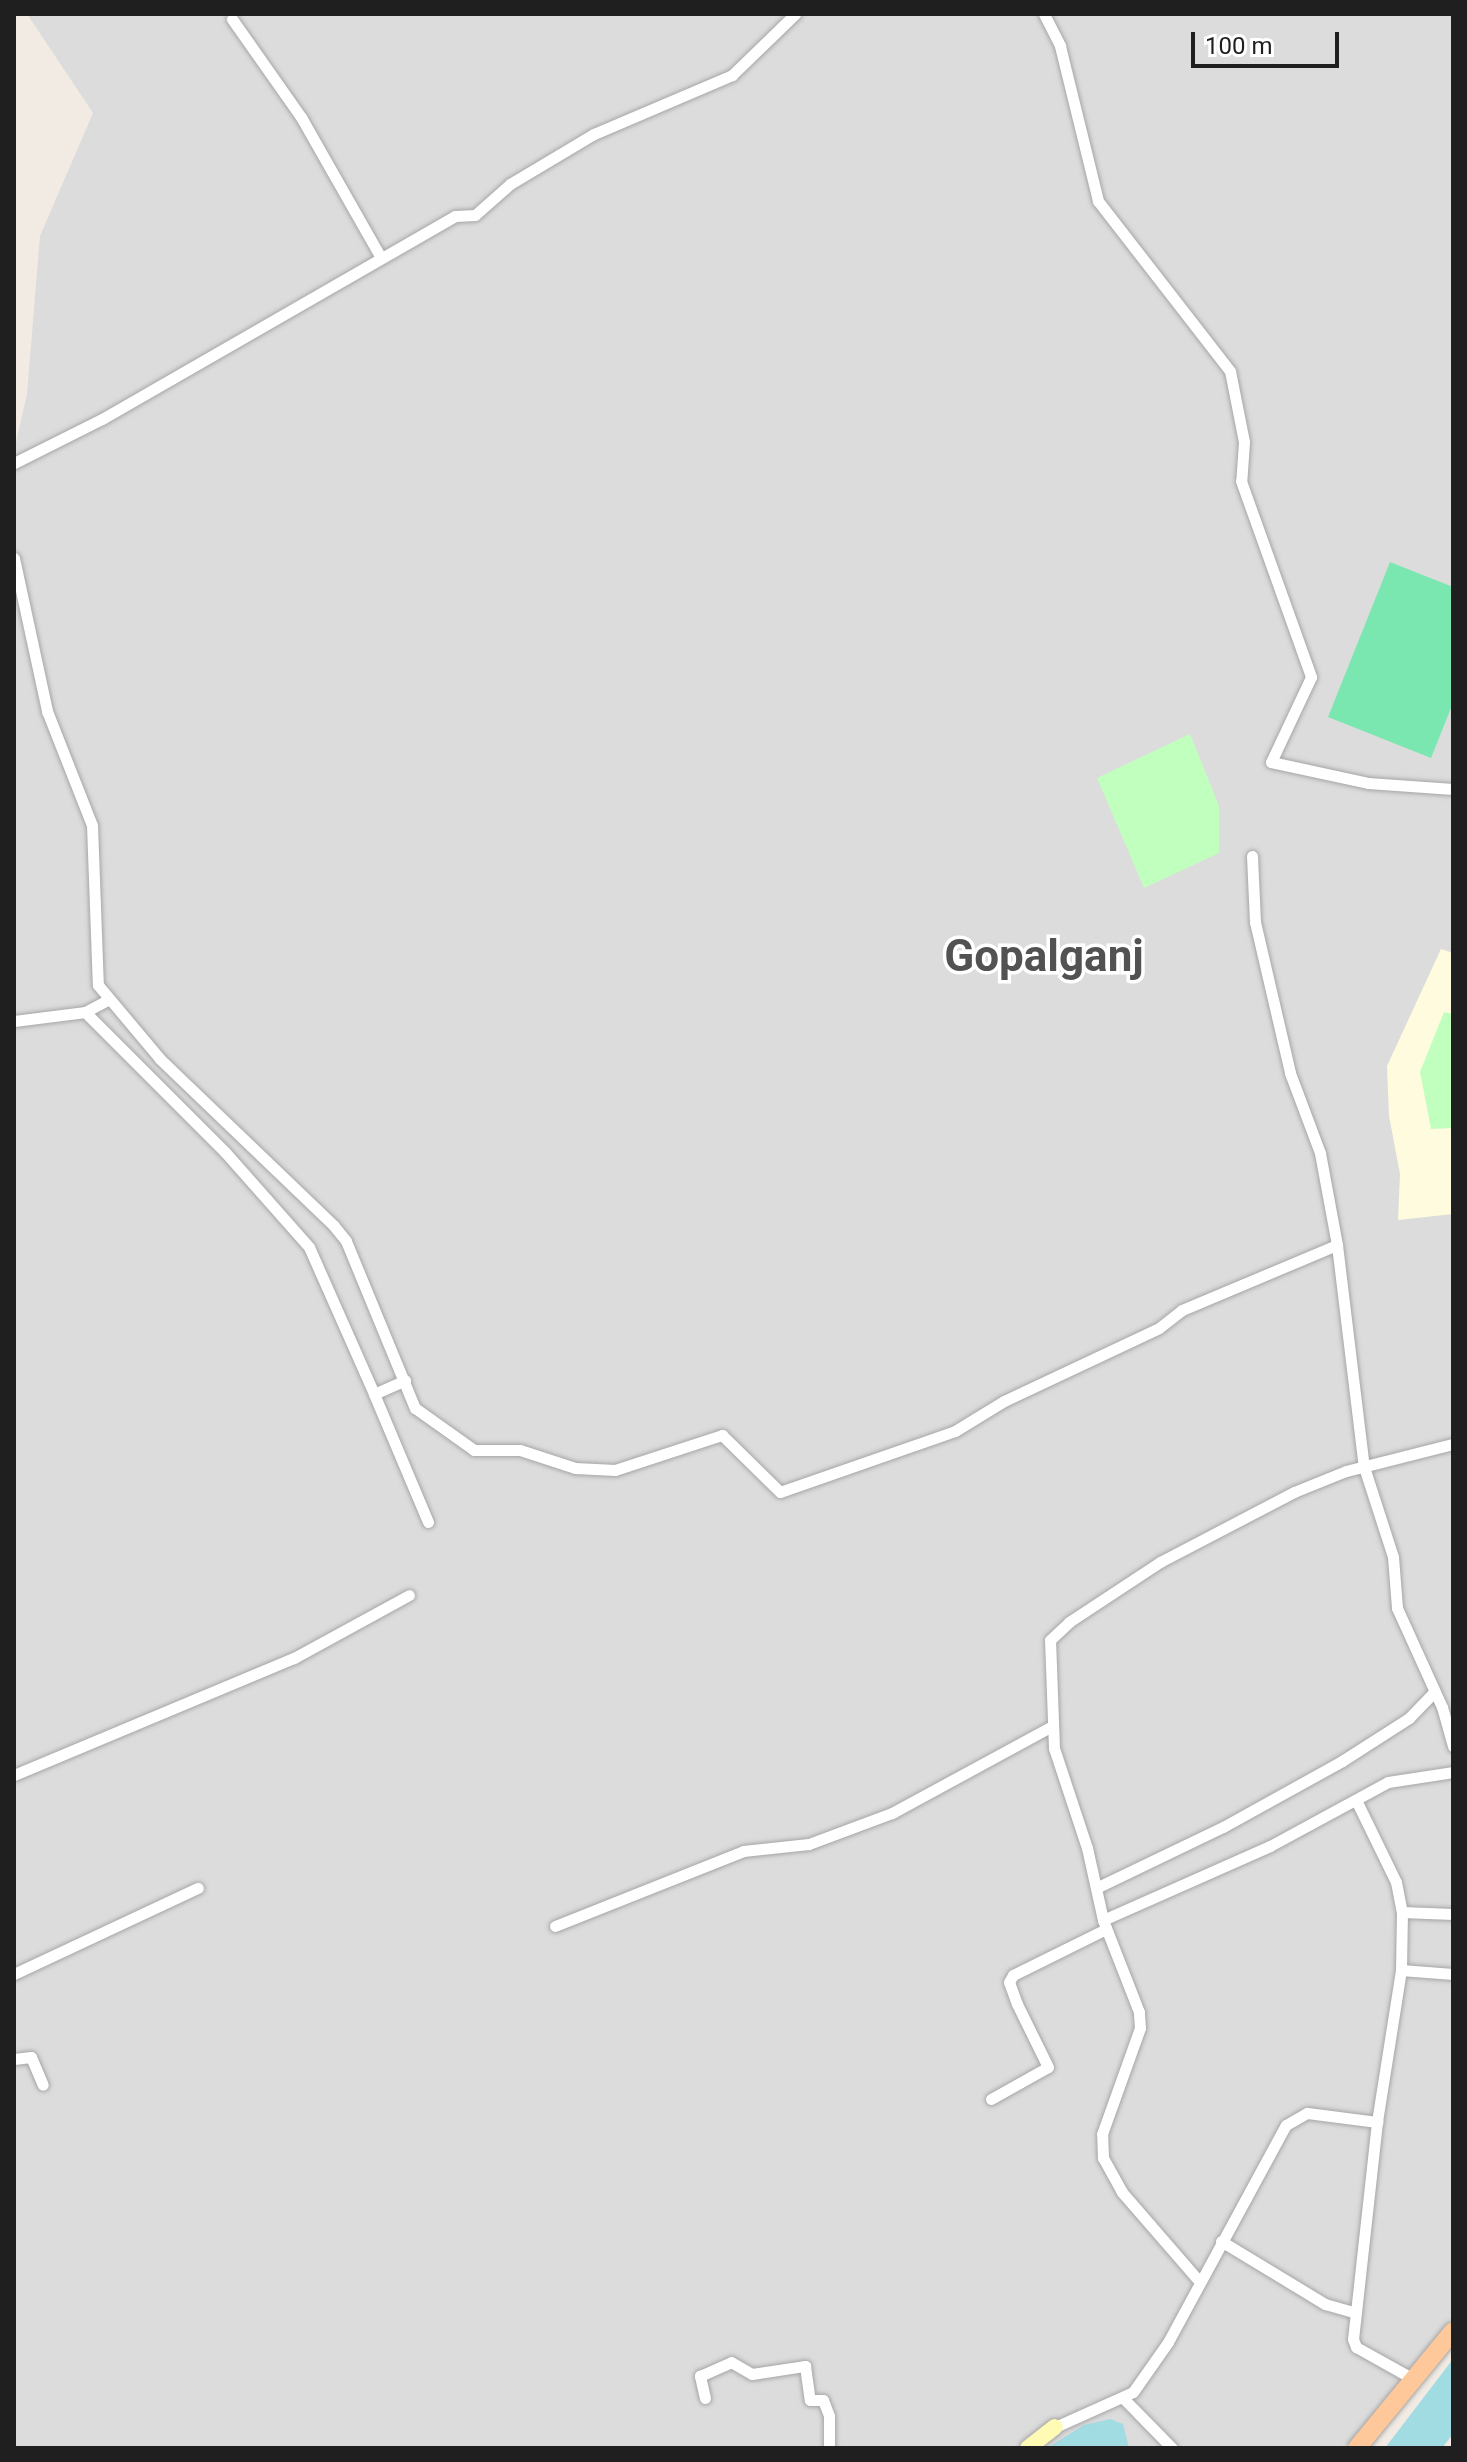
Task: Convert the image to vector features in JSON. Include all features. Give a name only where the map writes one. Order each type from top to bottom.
[{"type":"main road","points":[[1357,2448],[1453,2331]]},
{"type":"street","points":[[14,463],[102,419],[455,216],[475,215],[510,184],[594,134],[732,75],[795,14]]},
{"type":"street","points":[[1044,14],[1060,46],[1098,201],[1230,371],[1244,442],[1241,481],[1311,677],[1271,762],[1368,783],[1453,789]]},
{"type":"street","points":[[232,19],[301,117],[381,258]]},
{"type":"street","points":[[14,558],[47,711],[92,825],[98,985],[105,1001],[334,1226],[346,1241],[415,1408],[474,1450],[520,1450],[575,1468],[615,1470],[722,1435],[772,1490],[780,1492],[955,1431],[1004,1401],[1159,1328],[1182,1310],[1337,1245]]},
{"type":"street","points":[[1252,856],[1255,922],[1290,1073],[1320,1153],[1337,1245],[1364,1467],[1393,1557],[1397,1608],[1434,1692],[1453,1746]]},
{"type":"street","points":[[14,1021],[86,1011],[105,1001]]},
{"type":"street","points":[[86,1011],[225,1152],[309,1247],[376,1394],[428,1522]]},
{"type":"street","points":[[376,1394],[402,1382]]},
{"type":"street","points":[[1199,2281],[1122,2192],[1103,2158],[1102,2134],[1140,2028],[1105,1924],[1054,1748],[1050,1640],[1069,1622],[1233,1522],[1294,1492],[1364,1467],[1453,1444]]},
{"type":"street","points":[[14,1775],[294,1658],[409,1595]]},
{"type":"street","points":[[1096,1888],[1223,1827],[1342,1761],[1409,1718],[1434,1692]]},
{"type":"street","points":[[555,1926],[743,1851],[809,1844],[892,1813],[1052,1726]]},
{"type":"street","points":[[991,2099],[1048,2067],[1017,2004],[1009,1982],[1013,1975],[1105,1924],[1270,1846],[1388,1782],[1453,1772]]},
{"type":"street","points":[[1356,1800],[1396,1882],[1402,1912],[1401,1970],[1377,2122],[1353,2344],[1415,2380]]},
{"type":"street","points":[[14,1974],[198,1888]]},
{"type":"street","points":[[1402,1912],[1453,1914]]},
{"type":"street","points":[[1401,1970],[1453,1974]]},
{"type":"street","points":[[14,2059],[31,2057],[43,2085]]},
{"type":"street","points":[[1028,2448],[1077,2414],[1125,2400],[1168,2342],[1286,2125],[1298,2115],[1377,2122]]},
{"type":"street","points":[[1221,2241],[1325,2304],[1356,2313]]},
{"type":"street","points":[[705,2398],[700,2376],[731,2362],[752,2374],[805,2366],[810,2400],[823,2400],[829,2416],[829,2448]]},
{"type":"street","points":[[1125,2400],[1172,2448]]},
{"type":"shaded area","points":[[27,14],[1453,14],[1453,2317],[1380,2417],[1343,2448],[14,2448],[14,451],[27,394],[40,236],[93,113]]},
{"type":"shaded area","points":[[1441,949],[1453,953],[1453,1214],[1398,1220],[1400,1174],[1389,1116],[1387,1066]]},
{"type":"green space","points":[[1390,562],[1453,587],[1453,703],[1431,758],[1328,717]]},
{"type":"green space","points":[[1190,734],[1219,806],[1219,853],[1144,888],[1097,778]]},
{"type":"green space","points":[[1444,1012],[1453,1014],[1453,1128],[1431,1129],[1420,1072]]},
{"type":"water","points":[[1453,2359],[1453,2434],[1442,2448],[1385,2448]]},
{"type":"water","points":[[1110,2419],[1123,2424],[1129,2448],[1047,2448],[1084,2425]]},
{"type":"district","name":"Gopalganj","points":[[1044,956]]}]
